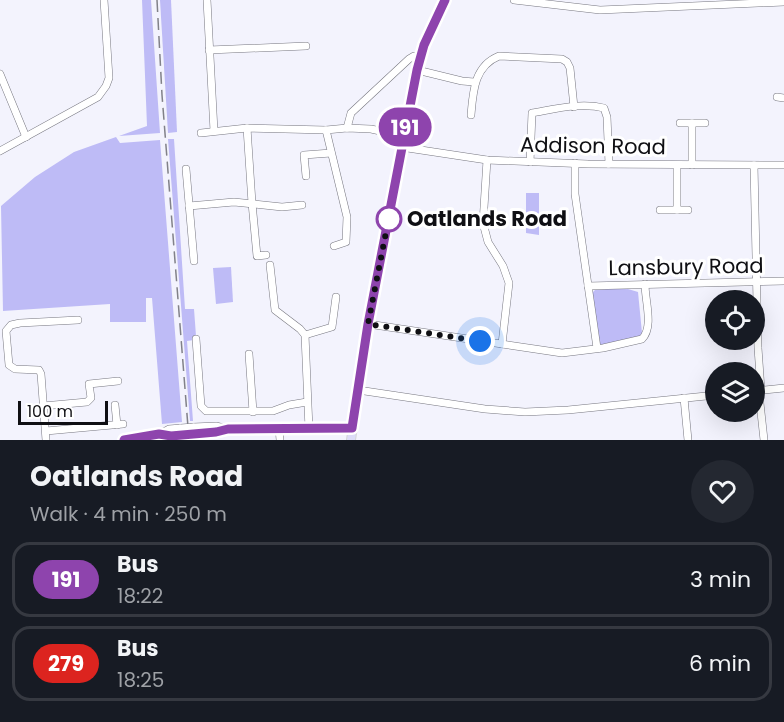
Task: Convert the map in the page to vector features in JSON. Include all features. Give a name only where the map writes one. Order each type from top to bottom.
[{"type":"main road","points":[[351,440],[368,324],[417,70],[420,57],[445,0]]},
{"type":"street","points":[[0,152],[98,97],[106,86],[109,73],[104,0]]},
{"type":"street","points":[[207,0],[214,131]]},
{"type":"street","points":[[514,0],[600,10],[784,2]]},
{"type":"street","points":[[209,50],[306,46]]},
{"type":"street","points":[[347,128],[351,113],[409,59],[414,56],[420,57]]},
{"type":"street","points":[[471,115],[474,82],[492,59],[499,56],[562,59],[567,62],[570,68],[574,107]]},
{"type":"street","points":[[417,70],[474,82]]},
{"type":"street","points":[[0,74],[26,137]]},
{"type":"street","points":[[530,162],[532,113],[594,106],[604,108],[607,117],[609,164]]},
{"type":"street","points":[[680,123],[705,123]]},
{"type":"street","points":[[692,123],[692,165]]},
{"type":"street","points":[[247,128],[257,256],[266,255]]},
{"type":"street","points":[[201,133],[247,128],[326,130],[347,128],[371,129],[403,136]]},
{"type":"street","points":[[326,130],[347,217],[346,242],[334,246]]},
{"type":"street","name":"Addison Road","points":[[401,147],[487,160],[609,164],[784,165]]},
{"type":"street","points":[[306,176],[304,155],[331,153]]},
{"type":"street","points":[[487,160],[483,223],[488,242],[503,266],[508,283],[502,344]]},
{"type":"street","points":[[575,163],[575,194],[597,348]]},
{"type":"street","points":[[677,165],[677,210]]},
{"type":"street","points":[[754,165],[758,362]]},
{"type":"street","points":[[186,169],[194,261]]},
{"type":"street","points":[[189,206],[234,202],[282,207],[303,205]]},
{"type":"street","points":[[660,210],[688,210]]},
{"type":"street","points":[[270,266],[272,312],[300,328],[305,334],[309,429]]},
{"type":"street","name":"Lansbury Road","points":[[588,286],[784,281]]},
{"type":"street","points":[[368,324],[561,353],[597,348],[642,339],[647,334],[649,327],[645,284]]},
{"type":"street","points":[[305,334],[333,327],[336,297]]},
{"type":"street","points":[[46,440],[41,374],[39,370],[15,369],[9,365],[6,331],[10,325],[20,323],[78,320]]},
{"type":"street","points":[[196,339],[201,406],[206,411],[273,411],[289,405],[308,402]]},
{"type":"street","points":[[249,354],[254,412]]},
{"type":"street","points":[[43,406],[87,402],[91,398],[87,381],[118,381]]},
{"type":"street","points":[[765,390],[784,388]]},
{"type":"street","points":[[358,390],[485,409],[525,412],[568,411],[705,396]]},
{"type":"street","points":[[684,398],[688,440]]},
{"type":"street","points":[[46,431],[120,425],[115,405]]},
{"type":"street","points":[[762,422],[764,440]]},
{"type":"street","points":[[125,440],[160,434],[169,429],[182,431],[216,426],[228,429],[352,428]]},
{"type":"street","points":[[279,428],[280,440]]},
{"type":"shaded area","points":[[142,0],[151,0],[160,133],[119,136],[147,126]]},
{"type":"shaded area","points":[[160,0],[171,0],[177,132],[168,133]]},
{"type":"shaded area","points":[[116,137],[120,143],[160,140],[182,422],[162,424],[152,298],[146,298],[146,322],[110,322],[110,304],[3,311],[1,206],[35,177],[74,152]]},
{"type":"shaded area","points":[[168,139],[174,139],[185,309],[194,309],[196,336],[194,340],[187,341],[193,421],[190,421]]},
{"type":"shaded area","points":[[526,193],[539,193],[539,235],[526,233]]},
{"type":"shaded area","points":[[231,267],[233,302],[216,304],[213,268]]},
{"type":"shaded area","points":[[628,289],[638,292],[642,333],[639,337],[598,344],[591,294],[595,290]]},
{"type":"railway","points":[[157,0],[162,95],[189,440]]},
{"type":"bus line","name":"191","points":[[124,440],[159,434],[171,436],[228,429],[352,428],[368,324],[417,70],[424,45],[445,0]]},
{"type":"place","name":"Oatlands Road","points":[[389,219]]},
{"type":"route","points":[[389,219],[389,217],[368,324],[480,341]]}]
